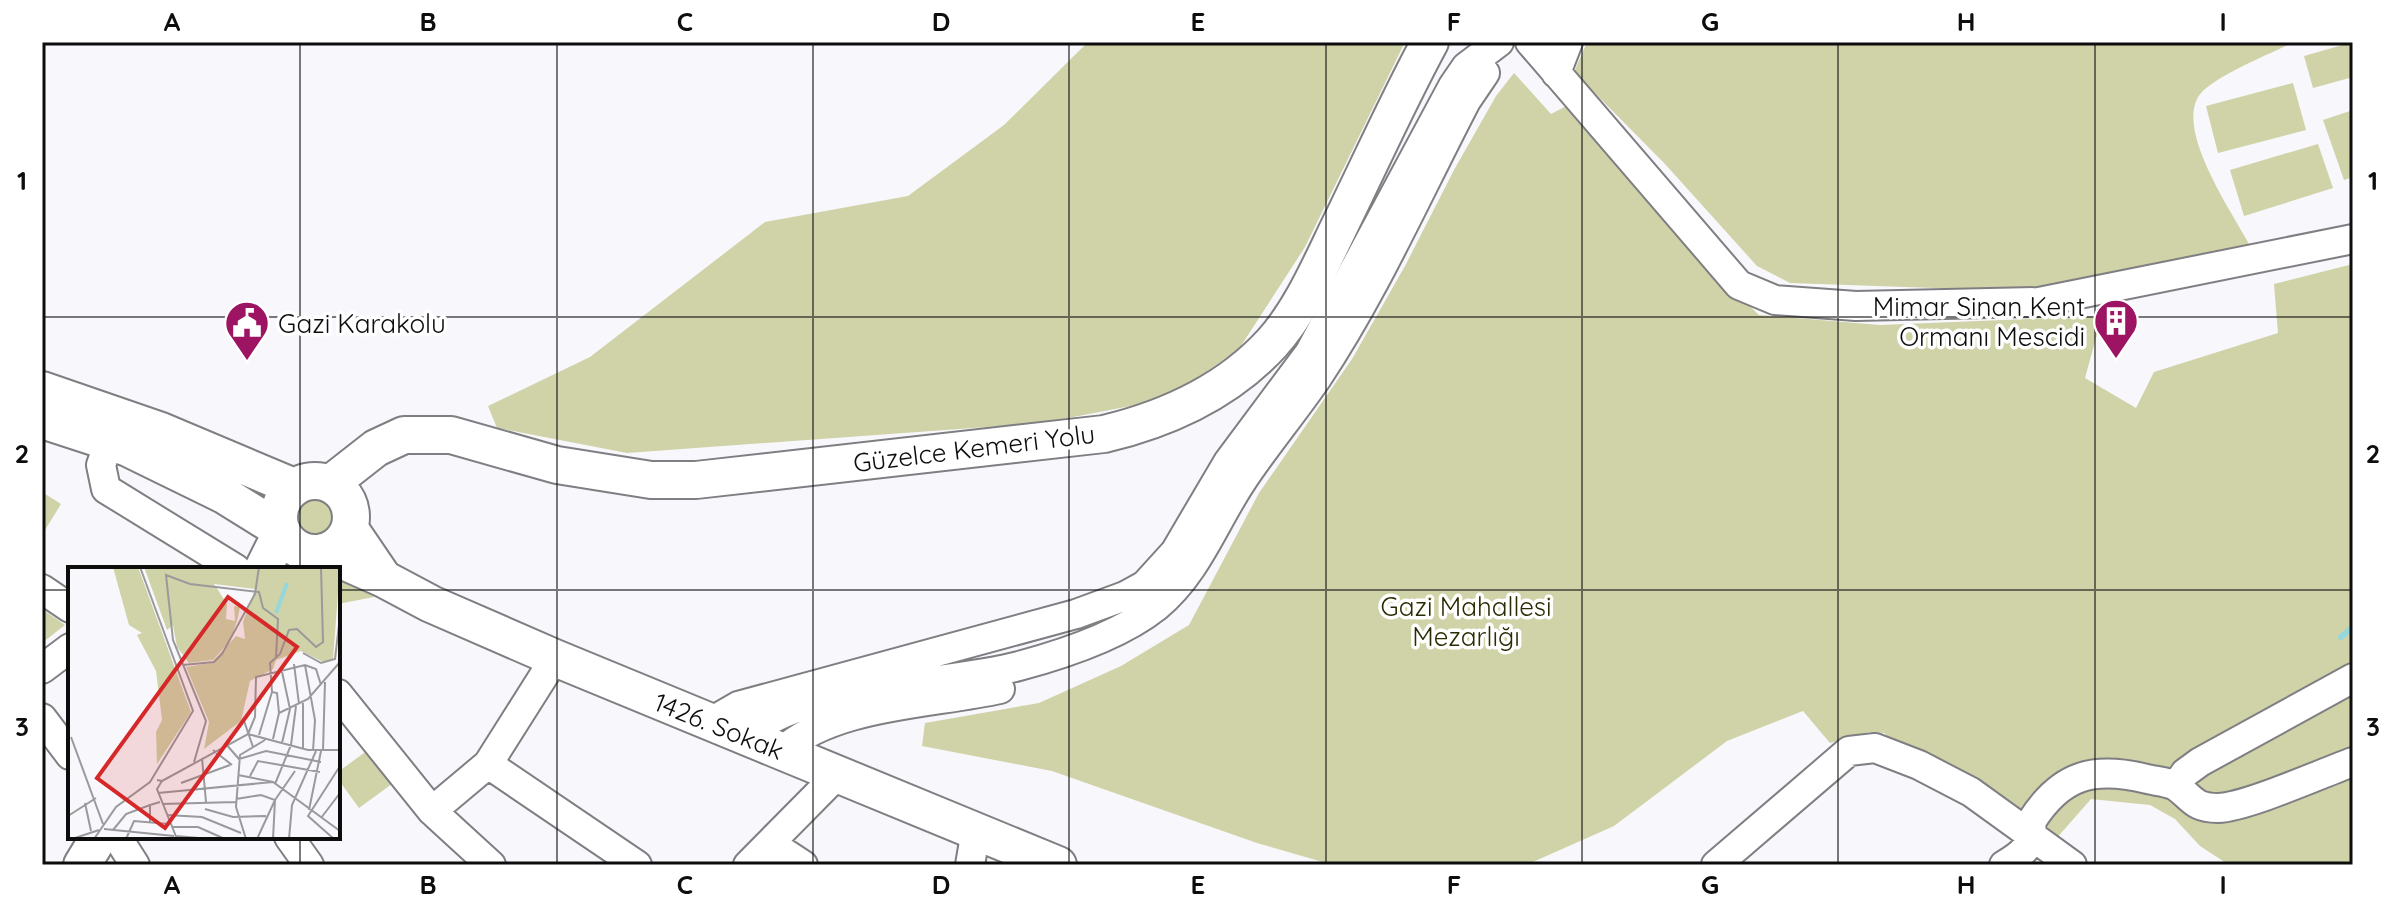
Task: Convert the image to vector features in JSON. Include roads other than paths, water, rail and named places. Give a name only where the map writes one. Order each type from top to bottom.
[{"type":"main road","name":"Güzelce Kemeri Yolu","points":[[330,484],[376,448],[404,435],[451,435],[609,475],[696,480],[1104,434],[1149,423],[1183,409],[1232,377],[1272,343],[1313,281],[1430,42]]},
{"type":"main road","points":[[42,390],[161,431],[294,487]]},
{"type":"main road","points":[[42,420],[109,442],[224,495],[282,531],[299,549],[324,550],[350,506],[345,495],[330,484],[315,480],[294,487],[280,507],[282,531],[264,567]]},
{"type":"main road","name":"1426. Sokak","points":[[324,550],[431,604],[838,774],[973,848],[1058,865]]},
{"type":"main road","points":[[82,865],[117,849]]},
{"type":"street","points":[[1109,642],[1019,666],[893,687],[797,708],[730,731],[719,717],[738,706],[1076,614],[1145,585],[1175,552],[1228,462],[1310,352],[1439,108],[1466,67],[1499,42]]},
{"type":"street","points":[[781,752],[815,728],[876,711],[999,689],[1109,642],[1181,584],[1240,484],[1316,379],[1358,309],[1466,101],[1511,42]]},
{"type":"street","points":[[1530,42],[1739,285],[1775,300],[1856,306],[2039,302],[2353,239]]},
{"type":"street","points":[[1556,73],[1568,42]]},
{"type":"street","points":[[109,442],[101,465],[106,489],[233,567]]},
{"type":"street","points":[[42,589],[68,607]]},
{"type":"street","points":[[1076,614],[1109,642]]},
{"type":"street","points":[[42,669],[68,650]]},
{"type":"street","points":[[432,811],[488,764],[555,658]]},
{"type":"street","points":[[2176,786],[2185,773],[2200,762],[2353,678]]},
{"type":"street","points":[[340,696],[432,811],[491,865]]},
{"type":"street","points":[[42,718],[68,752]]},
{"type":"street","points":[[1716,865],[1849,751],[1875,748],[1971,792],[2072,865]]},
{"type":"street","points":[[2004,865],[2024,853],[2033,836],[2031,822],[2041,807],[2062,786],[2087,774],[2124,773],[2176,786],[2190,802],[2222,808],[2353,762]]},
{"type":"street","points":[[488,764],[637,865]]},
{"type":"street","points":[[748,865],[838,774]]},
{"type":"street","points":[[290,839],[309,865]]},
{"type":"street","points":[[771,844],[803,865]]},
{"type":"waterway","points":[[2341,637],[2353,627]]},
{"type":"place","name":"Mimar Sinan Kent Ormanı Mescidi","points":[[2116,360]]},
{"type":"place","name":"Gazi Karakolu","points":[[247,362]]},
{"type":"park label","name":"Gazi Mahallesi Mezarlığı","points":[[1466,621]]}]
